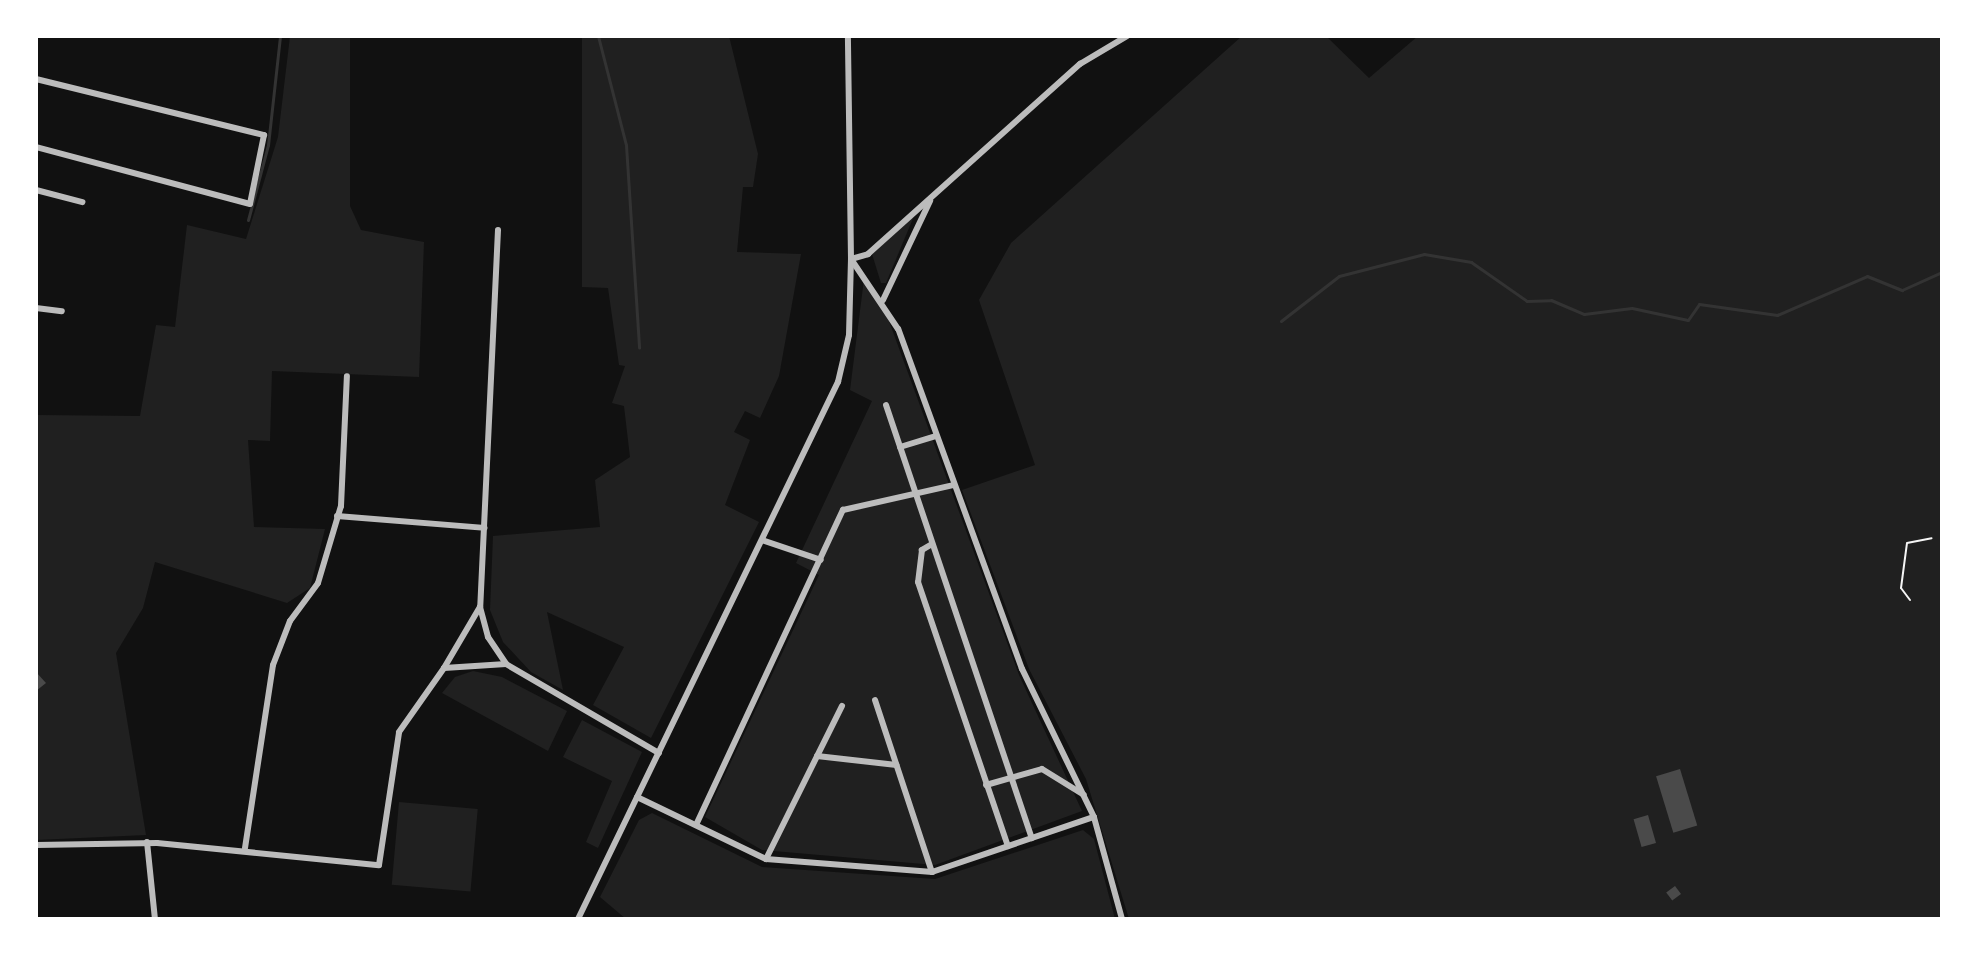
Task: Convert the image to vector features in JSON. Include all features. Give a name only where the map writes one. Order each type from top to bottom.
[{"type":"street","points":[[578,919],[838,382],[849,335],[848,36]]},
{"type":"street","points":[[851,259],[868,254],[1080,64],[1127,36]]},
{"type":"street","points":[[36,79],[264,135],[250,204],[36,147]]},
{"type":"street","points":[[36,190],[82,202]]},
{"type":"street","points":[[883,300],[932,197]]},
{"type":"street","points":[[36,845],[147,842],[245,848],[379,865],[399,732],[444,668],[480,607],[498,230]]},
{"type":"street","points":[[851,259],[883,300],[1022,669],[1094,817],[1122,919]]},
{"type":"street","points":[[36,308],[62,311]]},
{"type":"street","points":[[245,848],[273,665],[290,621],[310,602],[337,516],[347,376]]},
{"type":"street","points":[[886,405],[1032,838]]},
{"type":"street","points":[[900,447],[936,436]]},
{"type":"street","points":[[696,825],[847,504],[917,497],[954,485]]},
{"type":"street","points":[[337,516],[485,528]]},
{"type":"street","points":[[762,540],[821,560]]},
{"type":"street","points":[[932,544],[922,550],[918,582],[1008,846]]},
{"type":"street","points":[[480,607],[506,664]]},
{"type":"street","points":[[444,668],[506,664],[659,753]]},
{"type":"street","points":[[875,700],[932,872]]},
{"type":"street","points":[[766,859],[842,706]]},
{"type":"street","points":[[817,756],[896,765]]},
{"type":"street","points":[[986,785],[1042,769],[1084,795]]},
{"type":"street","points":[[637,797],[766,859],[932,872],[1094,817]]},
{"type":"street","points":[[147,842],[155,919]]},
{"type":"path","points":[[1910,600],[1901,588],[1907,543],[1932,538]]},
{"type":"shaded area","points":[[290,36],[350,36],[350,206],[361,230],[424,242],[419,377],[272,371],[270,441],[248,440],[254,527],[325,529],[310,588],[287,603],[155,562],[143,608],[116,653],[146,835],[36,840],[36,415],[140,416],[156,325],[175,327],[187,225],[246,239],[278,137]]},
{"type":"shaded area","points":[[582,36],[729,36],[758,154],[753,187],[743,187],[737,252],[801,254],[779,376],[760,418],[745,411],[734,432],[750,440],[725,505],[759,522],[651,738],[593,705],[624,647],[547,612],[563,690],[531,672],[503,642],[490,610],[493,536],[600,527],[595,480],[630,457],[624,406],[612,403],[625,366],[619,365],[608,288],[582,287]]},
{"type":"shaded area","points":[[1242,36],[1326,36],[1369,78],[1418,36],[1942,36],[1942,919],[1129,919],[1086,779],[1029,669],[962,490],[1035,465],[979,300],[1011,243]]},
{"type":"shaded area","points":[[914,216],[886,283],[881,283],[872,254]]},
{"type":"shaded area","points":[[864,279],[886,313],[1019,675],[1082,811],[935,865],[762,850],[705,817],[819,575],[796,563],[872,401],[850,390]]},
{"type":"shaded area","points":[[473,671],[502,677],[567,711],[548,751],[442,693],[455,677]]},
{"type":"shaded area","points":[[582,720],[642,752],[598,848],[586,842],[612,781],[563,757]]},
{"type":"shaded area","points":[[399,802],[478,809],[470,892],[392,885]]},
{"type":"shaded area","points":[[652,813],[762,867],[935,879],[1083,830],[1094,839],[1115,919],[626,919],[600,897],[639,820]]},
{"type":"building","points":[[36,672],[46,683],[36,691]]},
{"type":"building","points":[[1680,769],[1697,825],[1673,833],[1656,776]]},
{"type":"building","points":[[1648,815],[1656,843],[1642,847],[1634,819]]},
{"type":"building","points":[[1675,886],[1681,894],[1672,901],[1666,893]]},
{"type":"waterway","points":[[248,220],[268,145],[280,36]]},
{"type":"waterway","points":[[598,36],[626,145],[639,348]]},
{"type":"waterway","points":[[1281,321],[1339,276],[1424,254],[1471,262],[1527,301],[1551,300],[1584,314],[1632,308],[1688,320],[1699,304],[1777,315],[1867,276],[1902,290],[1942,272]]}]
